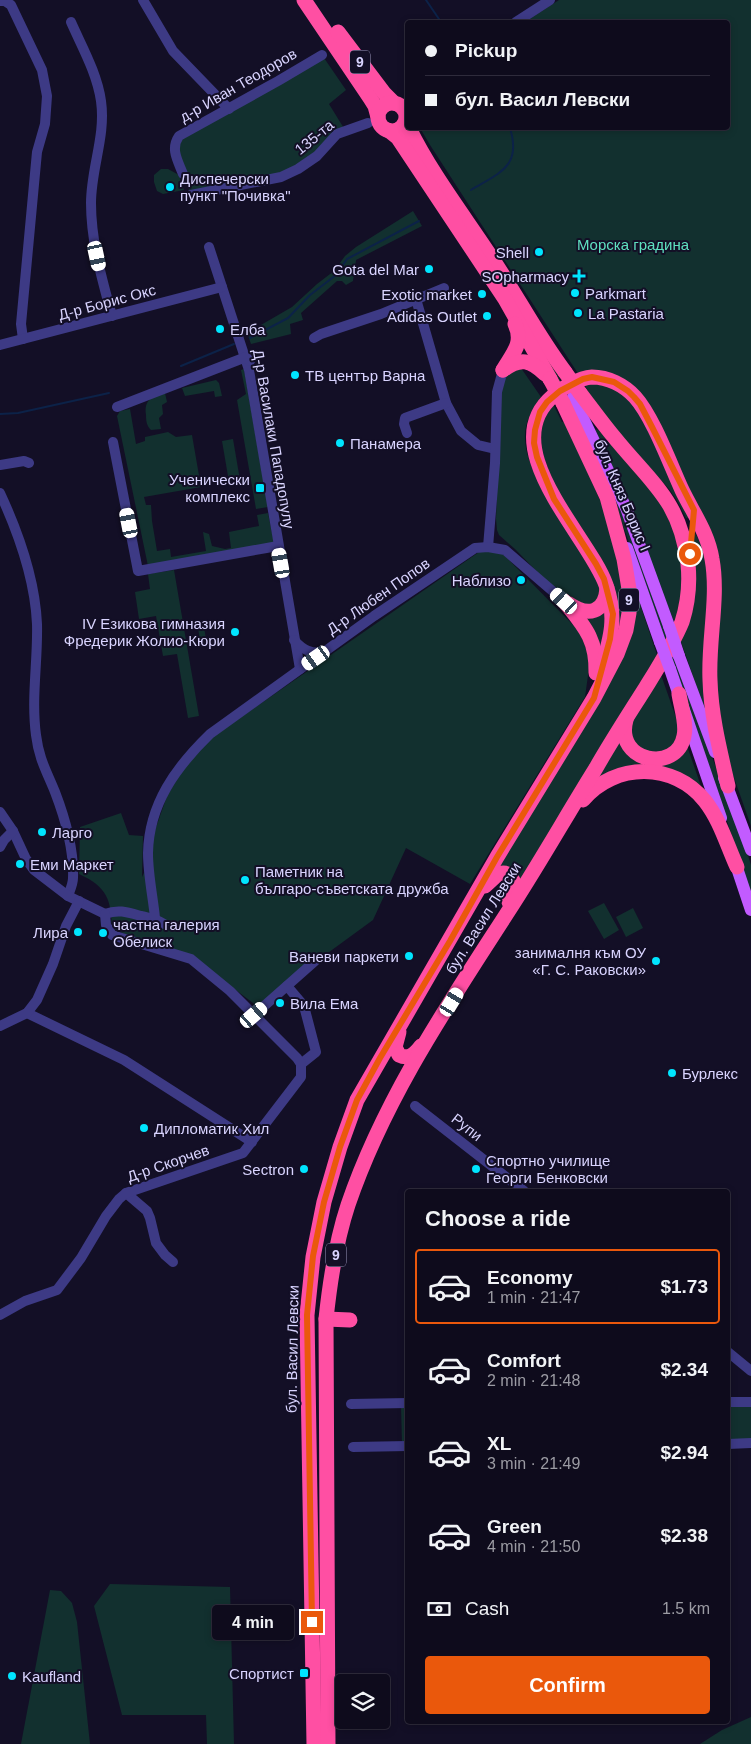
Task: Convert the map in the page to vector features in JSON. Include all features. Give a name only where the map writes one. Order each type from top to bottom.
[{"type":"highway","name":"9","points":[[304,0],[375,106],[373,120],[388,130]]},
{"type":"highway","name":"9","points":[[316,0],[364,67],[405,116]]},
{"type":"highway","points":[[373,120],[380,109],[386,104],[405,116],[399,128],[388,130]]},
{"type":"highway","name":"бул. Княз Борис I","points":[[388,130],[398,138],[505,299],[559,375],[572,397],[607,497]]},
{"type":"highway","name":"9","points":[[413,130],[442,184],[500,270],[547,348],[559,375]]},
{"type":"highway","points":[[503,370],[517,346],[519,338],[519,333],[505,299]]},
{"type":"highway","points":[[503,370],[514,363],[527,362],[559,375]]},
{"type":"highway","points":[[594,698],[612,631],[613,614],[607,587],[596,564],[554,499],[537,457],[534,436],[542,408],[551,398],[583,379],[592,377],[614,382],[628,391],[640,404],[707,539],[714,571],[710,679],[711,706],[728,786]]},
{"type":"highway","name":"бул. Васил Левски","points":[[314,1744],[320,1716],[327,1514],[326,1319],[329,1288],[348,1206],[383,1120],[431,1034],[563,824],[658,667],[679,629],[687,602],[689,568],[683,537],[670,505],[662,492],[618,442],[572,397]]},
{"type":"highway","name":"бул. Васил Левски","points":[[328,1744],[320,1716],[310,1512],[304,1315],[324,1202],[340,1147],[357,1100],[497,857],[586,712],[620,646],[627,621],[629,582],[607,497]]},
{"type":"highway","points":[[689,568],[694,510]]},
{"type":"highway","points":[[564,601],[580,611],[593,611],[604,603],[607,587]]},
{"type":"highway","points":[[564,601],[586,628],[595,649],[595,677],[586,712]]},
{"type":"highway","points":[[626,718],[625,736],[634,752],[644,758],[652,759],[668,756],[676,751],[684,737],[679,694]]},
{"type":"highway","points":[[563,824],[590,792],[602,783],[624,774],[640,771],[656,772],[679,779],[705,801],[714,816],[737,867]]},
{"type":"highway","points":[[471,904],[494,875],[502,873],[509,875],[514,882],[514,887],[501,922]]},
{"type":"highway","points":[[401,1023],[395,1047],[399,1055],[403,1057],[413,1055],[431,1034]]},
{"type":"highway","points":[[326,1319],[350,1320]]},
{"type":"highway","points":[[310,1512],[313,1507],[319,1505],[326,1509],[327,1514]]},
{"type":"main road","name":"бул. Княз Борис I","points":[[572,397],[626,508],[751,850]]},
{"type":"main road","name":"бул. Княз Борис I","points":[[607,497],[679,694],[751,910]]},
{"type":"street","points":[[143,0],[172,51],[228,109]]},
{"type":"street","points":[[519,20],[550,0]]},
{"type":"street","points":[[0,1],[5,1],[11,6],[42,70],[47,96],[45,124],[37,152],[21,324],[23,339]]},
{"type":"street","points":[[71,22],[95,78],[101,100],[102,136],[94,170],[91,202],[93,240],[112,316]]},
{"type":"street","name":"д-р Иван Теодоров","points":[[183,174],[174,151],[175,142],[179,136],[278,82],[322,55]]},
{"type":"street","name":"135-та","points":[[191,195],[281,177],[298,169],[317,156],[337,134],[373,120]]},
{"type":"street","name":"Д-р Василаки Пападопулу","points":[[209,247],[246,357],[270,485],[278,546],[300,670]]},
{"type":"street","name":"Д-р Борис Окс","points":[[0,345],[222,287]]},
{"type":"street","points":[[314,338],[381,314],[444,288]]},
{"type":"street","points":[[416,299],[446,402],[461,431],[478,444],[495,449]]},
{"type":"street","points":[[117,406],[246,357],[255,365]]},
{"type":"street","points":[[503,370],[497,392],[488,547],[505,550],[564,601]]},
{"type":"street","points":[[407,433],[403,422],[406,417],[446,402]]},
{"type":"street","points":[[113,442],[138,571],[278,546]]},
{"type":"street","points":[[0,465],[24,461],[29,463]]},
{"type":"street","points":[[0,493],[19,540],[34,594],[37,626],[34,714],[36,734],[40,760],[55,793],[66,826],[73,880],[68,896]]},
{"type":"street","name":"Д-р Любен Попов","points":[[105,914],[126,910],[160,921],[149,872],[149,838],[155,814],[166,786],[180,765],[210,734],[399,598],[475,548],[488,547]]},
{"type":"street","points":[[294,640],[301,647],[314,653],[325,652]]},
{"type":"street","points":[[0,812],[14,831],[30,866],[50,884],[68,896],[105,914],[106,925],[112,935],[191,960],[230,991],[301,1064]]},
{"type":"street","points":[[0,847],[4,840],[14,831]]},
{"type":"street","points":[[0,1026],[27,1013],[37,1000],[53,964],[66,926],[79,901]]},
{"type":"street","points":[[254,1015],[316,961]]},
{"type":"street","name":"Д-р Скорчев","points":[[0,1315],[25,1301],[57,1290],[81,1258],[106,1216],[126,1193],[243,1154],[301,1077],[301,1064],[316,1052],[304,1006],[287,986]]},
{"type":"street","points":[[27,1013],[124,1060],[252,1142]]},
{"type":"street","name":"Рупи","points":[[415,1106],[521,1189]]},
{"type":"street","points":[[126,1193],[147,1211],[156,1243],[173,1262]]},
{"type":"street","points":[[730,1354],[751,1371]]},
{"type":"street","points":[[730,1402],[751,1402]]},
{"type":"street","points":[[351,1404],[405,1403]]},
{"type":"street","points":[[730,1444],[751,1443]]},
{"type":"street","points":[[353,1447],[405,1446]]},
{"type":"green space","name":"Морска градина","points":[[559,0],[751,0],[751,826],[726,755],[716,695],[719,577],[642,400],[579,375],[421,130],[730,130],[730,20],[528,20]]},
{"type":"green space","points":[[322,55],[346,90],[329,104],[345,130],[298,169],[191,195],[174,151],[175,142]]},
{"type":"green space","points":[[407,132],[551,362],[612,487],[745,846],[751,865],[751,894],[706,757],[612,499]]},
{"type":"green space","points":[[161,169],[168,169],[179,175],[184,190],[163,194],[157,191],[154,175]]},
{"type":"green space","points":[[413,211],[422,226],[356,260],[353,281],[346,285],[342,281],[337,281],[301,313],[303,320],[290,324],[291,334],[251,344],[247,333],[292,307],[334,271],[345,256],[356,247]]},
{"type":"green space","points":[[521,368],[541,397],[527,422],[525,439],[529,460],[544,489],[602,582],[598,602],[579,607],[546,581],[499,535],[497,530],[501,385],[503,376]]},
{"type":"green space","points":[[244,369],[268,507],[256,509],[237,400],[246,394],[241,370]]},
{"type":"green space","points":[[216,380],[219,383],[222,396],[215,397],[214,391],[185,396],[182,388]]},
{"type":"green space","points":[[590,381],[612,384],[635,404],[690,518],[686,518],[669,489],[617,431],[588,392],[585,385]]},
{"type":"green space","points":[[165,393],[167,402],[162,405],[163,414],[159,418],[161,429],[151,430],[147,422],[147,403],[152,398]]},
{"type":"green space","points":[[552,402],[562,422],[565,422],[607,516],[625,596],[619,634],[617,621],[561,504],[536,436]]},
{"type":"green space","points":[[130,409],[136,444],[145,441],[145,437],[168,432],[176,437],[192,435],[201,487],[144,497],[146,505],[151,505],[157,551],[170,549],[171,557],[206,551],[203,532],[209,534],[212,546],[225,549],[231,548],[229,532],[259,526],[257,515],[268,513],[274,543],[148,566],[117,416],[120,411]]},
{"type":"green space","points":[[595,429],[599,430],[653,491],[674,526],[683,577],[678,612],[674,621]]},
{"type":"green space","points":[[233,439],[240,480],[229,482],[222,441]]},
{"type":"green space","points":[[694,531],[702,546],[707,564],[709,722],[679,636],[694,578],[692,532]]},
{"type":"green space","points":[[479,552],[501,552],[580,632],[590,661],[585,697],[470,884],[406,848],[373,920],[310,966],[261,1009],[192,957],[112,928],[109,902],[106,895],[96,884],[79,874],[80,827],[121,813],[129,835],[143,836],[142,877],[151,858],[154,833],[167,796],[186,765],[211,738]]},
{"type":"green space","points":[[174,570],[199,716],[188,718],[177,654],[163,656],[156,616],[139,619],[135,592],[150,589],[148,574]]},
{"type":"green space","points":[[636,592],[657,655],[518,884],[498,869],[557,765]]},
{"type":"green space","points":[[607,603],[601,658],[584,618]]},
{"type":"green space","points":[[204,627],[207,645],[201,646],[198,628]]},
{"type":"green space","points":[[660,672],[680,729],[670,751],[641,754],[627,729]]},
{"type":"green space","points":[[619,737],[639,761],[640,765],[590,786]]},
{"type":"green space","points":[[686,743],[703,792],[649,762]]},
{"type":"green space","points":[[604,903],[619,930],[604,939],[588,911]]},
{"type":"green space","points":[[633,908],[643,928],[626,937],[616,917]]},
{"type":"green space","points":[[730,1404],[751,1404],[751,1441],[730,1441]]},
{"type":"green space","points":[[401,1405],[405,1405],[405,1444],[402,1444]]},
{"type":"green space","points":[[110,1584],[230,1587],[234,1744],[207,1744],[206,1715],[122,1715],[94,1606]]},
{"type":"green space","points":[[50,1590],[61,1591],[72,1603],[77,1622],[90,1744],[21,1744]]},
{"type":"green space","points":[[751,1717],[751,1744],[700,1744],[722,1730]]},
{"type":"waterway","points":[[426,0],[440,20]]},
{"type":"waterway","points":[[471,190],[491,179],[506,167],[513,152],[510,130]]},
{"type":"waterway","points":[[250,338],[288,318],[310,295],[336,275],[347,259],[419,221]]},
{"type":"waterway","points":[[181,366],[234,344]]},
{"type":"waterway","points":[[0,414],[18,413],[109,393]]},
{"type":"place","name":"Диспечерски пункт \"Почивка\"","points":[[170,187]]},
{"type":"place","name":"Shell","points":[[539,252]]},
{"type":"place","name":"Gota del Mar","points":[[429,269]]},
{"type":"place","name":"SOpharmacy","points":[[579,276]]},
{"type":"place","name":"Parkmart","points":[[575,293]]},
{"type":"place","name":"Exotic market","points":[[482,294]]},
{"type":"place","name":"La Pastaria","points":[[578,313]]},
{"type":"place","name":"Adidas Outlet","points":[[487,316]]},
{"type":"place","name":"Елба","points":[[220,329]]},
{"type":"place","name":"ТВ център Варна","points":[[295,375]]},
{"type":"place","name":"Панамера","points":[[340,443]]},
{"type":"place","name":"Ученически комплекс","points":[[260,488]]},
{"type":"place","name":"Наблизо","points":[[521,580]]},
{"type":"place","name":"IV Езикова гимназия Фредерик Жолио-Кюри","points":[[235,632]]},
{"type":"place","name":"Ларго","points":[[42,832]]},
{"type":"place","name":"Еми Маркет","points":[[20,864]]},
{"type":"place","name":"Паметник на българо-съветската дружба","points":[[245,880]]},
{"type":"place","name":"Лира","points":[[78,932]]},
{"type":"place","name":"частна галерия Обелиск","points":[[103,933]]},
{"type":"place","name":"Ваневи паркети","points":[[409,956]]},
{"type":"place","name":"занималня към ОУ «Г. С. Раковски»","points":[[656,961]]},
{"type":"place","name":"Вила Ема","points":[[280,1003]]},
{"type":"place","name":"Бурлекс","points":[[672,1073]]},
{"type":"place","name":"Дипломатик Хил","points":[[144,1128]]},
{"type":"place","name":"Sectron","points":[[304,1169]]},
{"type":"place","name":"Спортно училище Георги Бенковски","points":[[476,1169]]},
{"type":"place","name":"Спортист","points":[[304,1673]]},
{"type":"place","name":"Kaufland","points":[[12,1676]]},
{"type":"route","points":[[312,1622],[307,1315],[313,1256],[324,1202],[340,1147],[357,1100],[380,1058],[450,941],[497,857],[594,698],[612,631],[613,614],[604,579],[554,499],[537,457],[534,443],[535,430],[540,412],[547,402],[560,391],[583,379],[592,377],[614,382],[622,386],[634,397],[640,404],[683,492],[694,510],[691,526],[690,554]]}]
